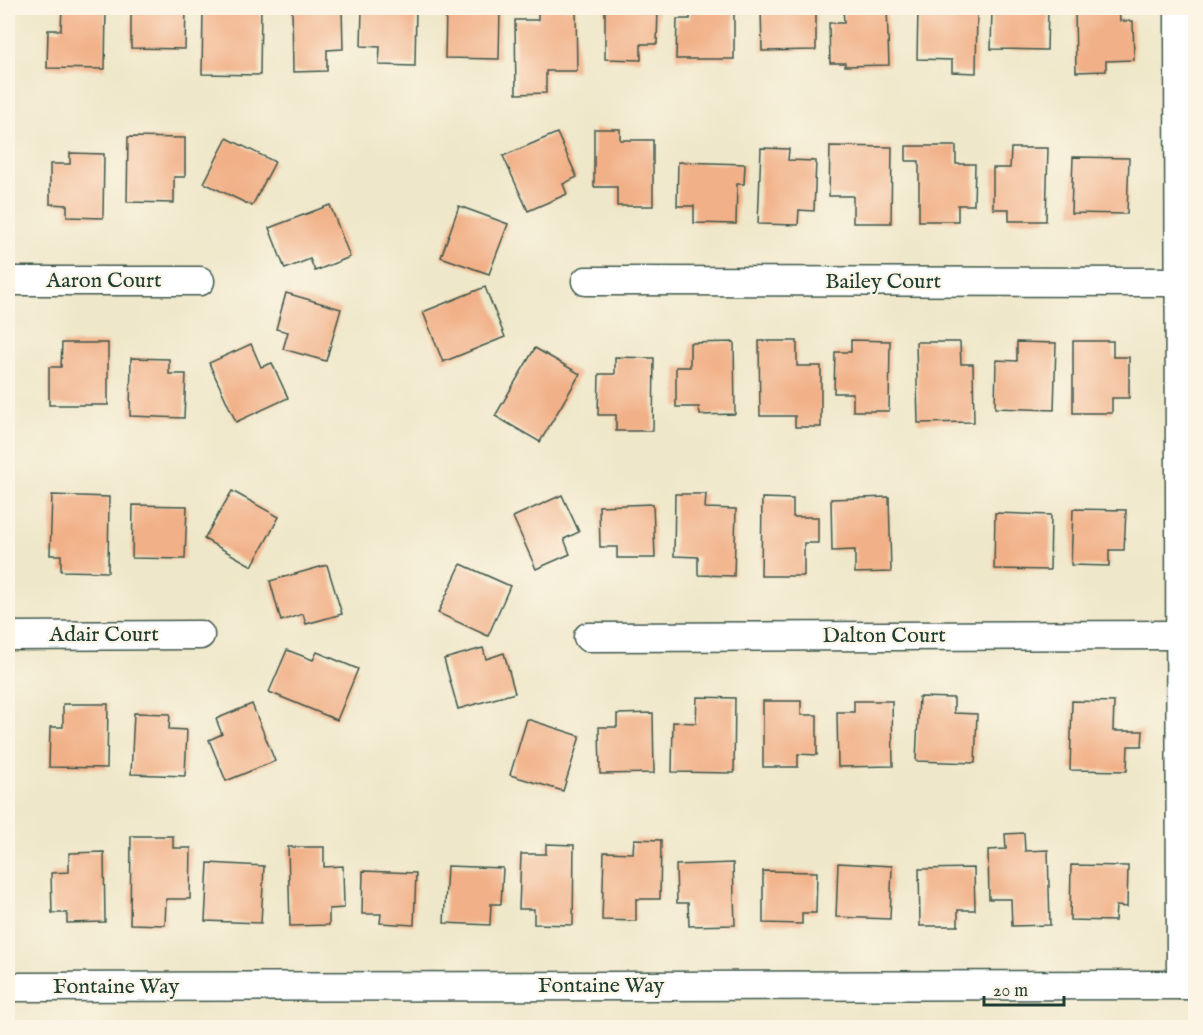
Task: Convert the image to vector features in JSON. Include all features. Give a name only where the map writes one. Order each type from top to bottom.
[{"type":"street","points":[[1179,8],[1181,635],[1188,985]]},
{"type":"street","name":"Aaron Court","points":[[8,281],[200,280]]},
{"type":"street","name":"Bailey Court","points":[[586,281],[1180,282]]},
{"type":"street","name":"Adair Court","points":[[8,636],[200,635]]},
{"type":"street","name":"Dalton Court","points":[[588,637],[1181,635]]},
{"type":"street","name":"Fontaine Way","points":[[8,987],[1188,985]]},
{"type":"building","points":[[62,8],[106,8],[105,69],[47,68],[48,30],[61,30]]},
{"type":"building","points":[[131,8],[186,8],[185,49],[131,48]]},
{"type":"building","points":[[224,8],[261,8],[260,75],[202,74],[203,11],[224,11]]},
{"type":"building","points":[[292,8],[342,8],[343,49],[327,50],[327,71],[293,72]]},
{"type":"building","points":[[362,8],[416,8],[415,66],[379,65],[380,47],[361,46]]},
{"type":"building","points":[[446,8],[500,8],[499,59],[445,58]]},
{"type":"building","points":[[538,8],[576,8],[577,71],[546,71],[546,93],[516,94],[515,20],[538,20]]},
{"type":"building","points":[[605,8],[658,8],[657,44],[641,44],[641,60],[605,59]]},
{"type":"building","points":[[690,8],[734,8],[734,59],[676,59],[677,19],[690,19]]},
{"type":"building","points":[[761,8],[816,8],[816,50],[762,51]]},
{"type":"building","points":[[843,8],[887,8],[889,65],[845,66],[845,63],[830,63],[829,23],[844,23]]},
{"type":"building","points":[[918,8],[977,11],[976,73],[952,72],[952,60],[917,59]]},
{"type":"building","points":[[992,8],[1048,8],[1047,50],[991,49]]},
{"type":"building","points":[[1075,8],[1119,8],[1120,21],[1133,21],[1134,60],[1106,61],[1106,71],[1076,72]]},
{"type":"building","points":[[594,129],[620,129],[620,140],[653,140],[653,206],[617,206],[617,187],[594,187]]},
{"type":"building","points":[[557,133],[577,177],[563,184],[567,194],[528,211],[503,156]]},
{"type":"building","points":[[128,137],[185,138],[185,177],[174,177],[174,203],[127,202]]},
{"type":"building","points":[[227,138],[275,162],[252,206],[204,183]]},
{"type":"building","points":[[830,146],[892,147],[891,223],[853,223],[853,196],[829,196]]},
{"type":"building","points":[[906,146],[956,146],[956,164],[975,164],[974,205],[958,205],[958,221],[919,221],[919,161],[906,161]]},
{"type":"building","points":[[761,148],[789,149],[788,160],[816,161],[814,211],[799,210],[798,225],[758,224]]},
{"type":"building","points":[[1011,148],[1048,148],[1046,221],[1009,221],[1009,209],[993,209],[993,168],[1010,168]]},
{"type":"building","points":[[70,153],[104,154],[103,218],[67,217],[67,205],[50,204],[50,164],[70,164]]},
{"type":"building","points":[[1073,157],[1129,158],[1127,214],[1071,213]]},
{"type":"building","points":[[678,162],[745,164],[744,184],[737,184],[736,224],[694,223],[694,206],[677,206]]},
{"type":"building","points":[[330,205],[350,257],[315,271],[310,259],[285,269],[269,228]]},
{"type":"building","points":[[459,206],[508,224],[489,274],[441,257]]},
{"type":"building","points":[[485,287],[505,337],[443,362],[423,312]]},
{"type":"building","points":[[286,293],[341,309],[326,361],[283,349],[288,332],[276,329]]},
{"type":"building","points":[[851,340],[890,341],[889,411],[853,411],[853,393],[834,393],[835,352],[851,352]]},
{"type":"building","points":[[759,341],[797,341],[797,366],[821,366],[821,427],[795,427],[795,416],[760,416]]},
{"type":"building","points":[[1073,341],[1113,341],[1113,357],[1129,357],[1129,398],[1112,398],[1112,413],[1073,413]]},
{"type":"building","points":[[734,342],[735,414],[700,415],[699,407],[676,407],[676,367],[690,367],[690,343]]},
{"type":"building","points":[[916,342],[960,342],[961,364],[973,364],[974,422],[918,423]]},
{"type":"building","points":[[1017,342],[1056,343],[1054,410],[995,408],[996,360],[1017,361]]},
{"type":"building","points":[[62,343],[108,343],[108,405],[49,405],[49,367],[61,367]]},
{"type":"building","points":[[251,344],[261,367],[272,363],[288,398],[236,422],[209,363]]},
{"type":"building","points":[[535,348],[580,374],[540,442],[495,416]]},
{"type":"building","points":[[615,357],[654,358],[653,431],[616,431],[616,415],[598,415],[599,374],[615,374]]},
{"type":"building","points":[[131,358],[169,359],[169,374],[186,374],[184,418],[130,416]]},
{"type":"building","points":[[232,491],[279,517],[252,566],[204,539]]},
{"type":"building","points":[[675,494],[706,494],[705,508],[736,509],[734,576],[698,575],[698,557],[674,556]]},
{"type":"building","points":[[52,495],[109,497],[108,572],[61,571],[61,555],[50,555]]},
{"type":"building","points":[[562,495],[579,532],[564,539],[570,554],[536,569],[513,517]]},
{"type":"building","points":[[889,497],[891,572],[855,573],[855,550],[832,551],[831,499]]},
{"type":"building","points":[[762,498],[793,499],[793,517],[818,517],[818,543],[804,543],[804,576],[761,576]]},
{"type":"building","points":[[653,504],[655,558],[617,558],[617,547],[600,547],[599,506]]},
{"type":"building","points":[[133,505],[187,506],[185,559],[132,558]]},
{"type":"building","points":[[1073,509],[1126,510],[1124,550],[1109,550],[1109,566],[1071,565]]},
{"type":"building","points":[[995,513],[1051,515],[1050,570],[994,569]]},
{"type":"building","points":[[461,564],[510,586],[488,636],[438,613]]},
{"type":"building","points":[[327,565],[342,614],[306,624],[303,614],[281,621],[270,581]]},
{"type":"building","points":[[483,648],[486,659],[504,653],[515,693],[458,709],[444,659]]},
{"type":"building","points":[[287,650],[313,660],[317,652],[358,669],[337,720],[269,692]]},
{"type":"building","points":[[697,697],[735,698],[734,773],[672,772],[673,722],[696,723]]},
{"type":"building","points":[[919,697],[954,698],[954,713],[977,714],[975,763],[916,761]]},
{"type":"building","points":[[763,701],[801,701],[801,715],[817,715],[817,755],[798,754],[798,767],[763,767]]},
{"type":"building","points":[[854,701],[892,701],[893,766],[838,767],[837,712],[854,712]]},
{"type":"building","points":[[1072,701],[1114,702],[1113,731],[1143,731],[1142,746],[1128,746],[1127,771],[1070,770]]},
{"type":"building","points":[[63,704],[108,704],[107,768],[49,767],[50,727],[63,727]]},
{"type":"building","points":[[252,704],[275,761],[226,781],[209,740],[222,734],[216,719]]},
{"type":"building","points":[[134,713],[170,714],[169,729],[187,730],[185,776],[131,774]]},
{"type":"building","points":[[653,713],[654,773],[600,774],[599,727],[617,727],[617,714]]},
{"type":"building","points":[[527,719],[580,736],[563,791],[510,775]]},
{"type":"building","points":[[1024,833],[1025,851],[1048,850],[1050,925],[1012,926],[1011,899],[989,899],[988,850],[1006,849],[1005,834]]},
{"type":"building","points":[[131,836],[173,836],[173,848],[191,848],[190,899],[166,899],[165,925],[130,924]]},
{"type":"building","points":[[634,839],[661,840],[660,899],[636,899],[636,921],[602,920],[604,852],[633,853]]},
{"type":"building","points":[[546,844],[574,845],[573,925],[534,924],[534,909],[519,909],[521,854],[546,854]]},
{"type":"building","points":[[288,847],[324,847],[324,867],[343,866],[344,908],[329,909],[329,925],[290,926]]},
{"type":"building","points":[[104,852],[105,922],[67,923],[67,913],[52,913],[51,873],[69,872],[69,853]]},
{"type":"building","points":[[208,863],[264,866],[261,923],[205,921]]},
{"type":"building","points":[[733,863],[735,925],[689,926],[688,903],[677,903],[676,865]]},
{"type":"building","points":[[838,863],[892,866],[890,919],[836,917]]},
{"type":"building","points":[[1071,865],[1128,866],[1127,907],[1116,906],[1115,921],[1070,920]]},
{"type":"building","points":[[447,866],[503,868],[501,904],[491,904],[490,925],[444,923]]},
{"type":"building","points":[[974,868],[975,910],[958,910],[958,926],[920,926],[919,869]]},
{"type":"building","points":[[363,871],[416,873],[414,925],[380,923],[381,914],[362,914]]},
{"type":"building","points":[[763,871],[817,872],[816,913],[802,913],[802,924],[763,923]]}]
